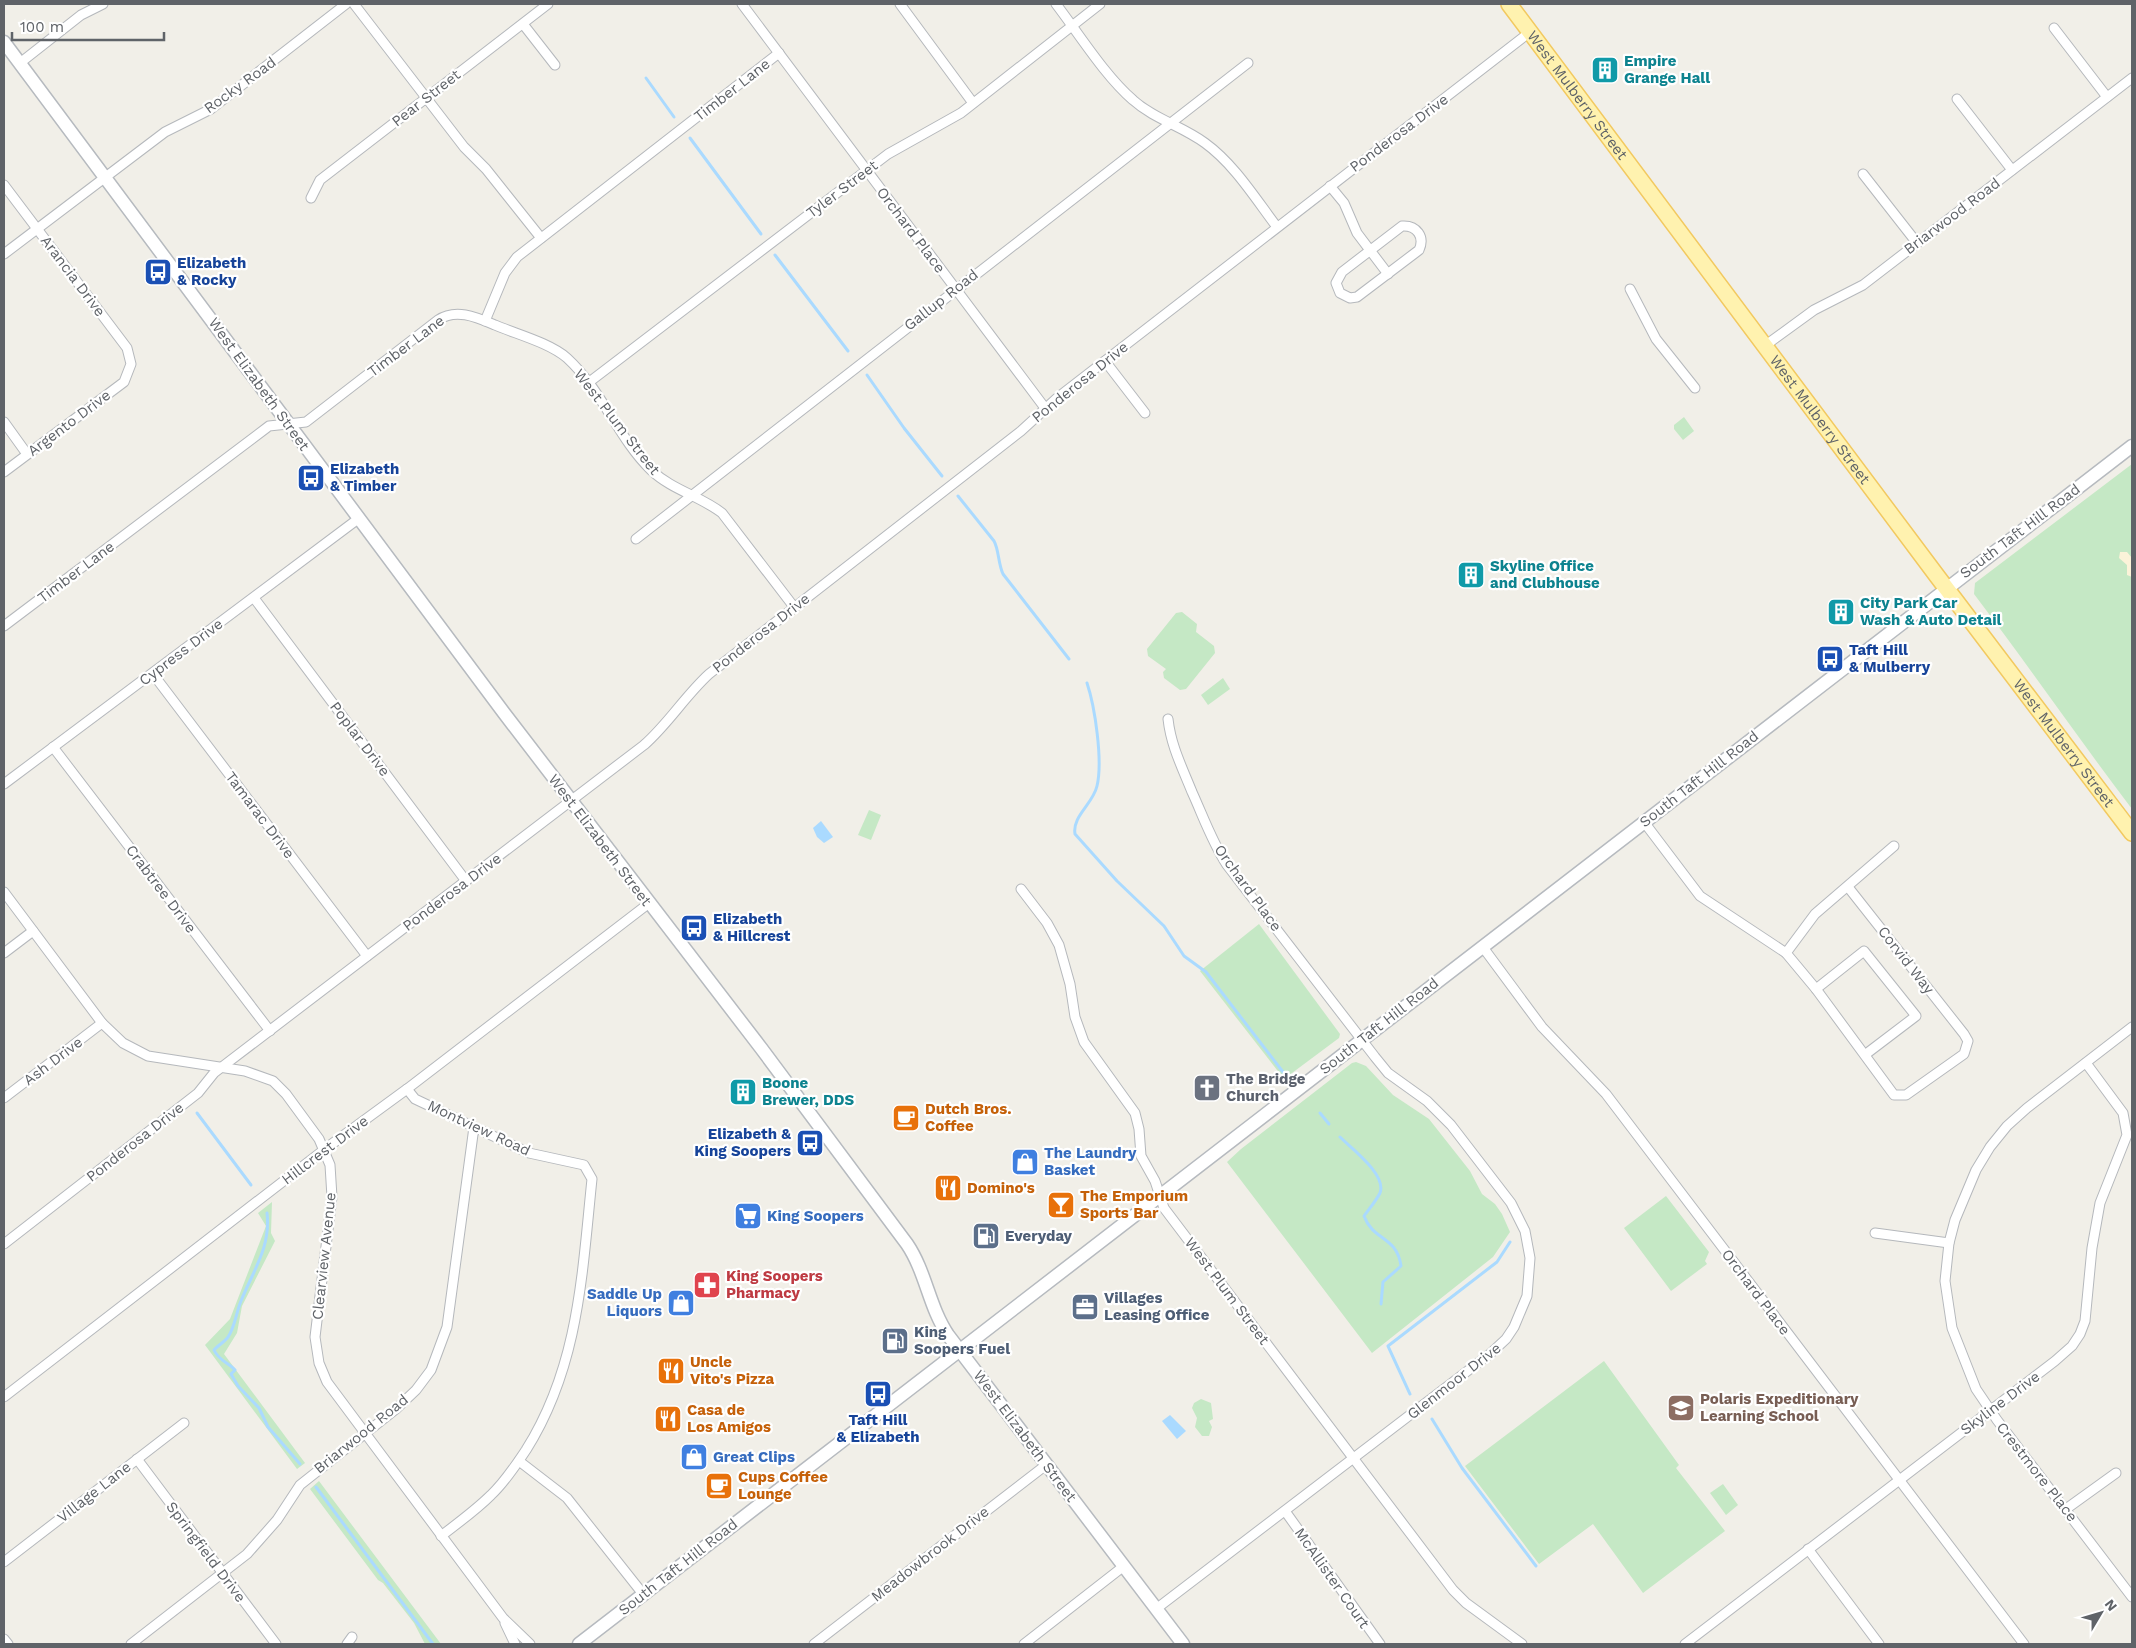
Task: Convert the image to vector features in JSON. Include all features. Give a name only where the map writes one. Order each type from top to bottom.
[{"type":"main road","name":"West Mulberry Street","points":[[1509,4],[1946,588],[2132,833]]},
{"type":"main road","name":"West Elizabeth Street","points":[[4,42],[358,520],[648,904],[761,1048],[907,1244],[917,1262],[935,1313],[959,1350],[1183,1644]]},
{"type":"main road","name":"South Taft Hill Road","points":[[579,1644],[2132,446]]},
{"type":"street","points":[[20,63],[81,15],[103,4]]},
{"type":"street","name":"Rocky Road","points":[[4,254],[165,132],[211,109],[346,4]]},
{"type":"street","points":[[354,4],[464,147],[486,168],[541,238]]},
{"type":"street","name":"Pear Street","points":[[311,198],[320,180],[548,4]]},
{"type":"street","name":"Orchard Place","points":[[742,4],[1045,408]]},
{"type":"street","points":[[900,4],[974,103]]},
{"type":"street","points":[[1056,4],[1130,98],[1148,112],[1197,137],[1216,152],[1233,170],[1277,227]]},
{"type":"street","name":"Tyler Street","points":[[588,383],[866,171],[903,144],[961,113],[1100,4]]},
{"type":"street","points":[[522,24],[555,65]]},
{"type":"street","points":[[2054,28],[2107,97]]},
{"type":"street","name":"Ponderosa Drive","points":[[4,1244],[198,1093],[222,1067],[653,737],[708,674],[1021,431],[1045,408],[1105,361],[1530,32]]},
{"type":"street","name":"Timber Lane","points":[[4,626],[269,426],[306,422],[446,315],[455,313],[485,321],[505,273],[517,258],[779,53]]},
{"type":"street","name":"Gallup Road","points":[[636,539],[690,495],[1248,63]]},
{"type":"street","name":"Briarwood Road","points":[[1766,345],[1814,310],[1863,285],[2132,78]]},
{"type":"street","points":[[1957,99],[2012,170]]},
{"type":"street","points":[[1863,174],[1917,243]]},
{"type":"street","name":"Arancia Drive","points":[[4,185],[127,348],[131,356],[130,371]]},
{"type":"street","points":[[1330,186],[1344,203],[1357,233],[1388,274]]},
{"type":"street","points":[[1402,226],[1410,226],[1419,232],[1421,239],[1419,250],[1388,274],[1357,297],[1350,298],[1340,293],[1336,283],[1338,276],[1370,250],[1402,226]]},
{"type":"street","points":[[1630,289],[1656,339],[1695,388]]},
{"type":"street","name":"West Plum Street","points":[[485,321],[557,351],[568,358],[650,469],[665,482],[715,507],[729,520],[794,607]]},
{"type":"street","points":[[1105,361],[1145,413]]},
{"type":"street","name":"Argento Drive","points":[[4,472],[124,382],[130,371]]},
{"type":"street","points":[[4,422],[27,454]]},
{"type":"street","name":"Cypress Drive","points":[[4,784],[358,520]]},
{"type":"street","name":"Poplar Drive","points":[[254,598],[466,881]]},
{"type":"street","name":"Tamarac Drive","points":[[153,674],[367,956]]},
{"type":"street","name":"Orchard Place","points":[[1168,719],[1170,740],[1218,850],[1362,1040]]},
{"type":"street","name":"Crabtree Drive","points":[[53,747],[270,1031]]},
{"type":"street","points":[[1644,822],[1700,896],[1786,953],[1866,1054],[1916,1016],[1864,951],[1816,989]]},
{"type":"street","points":[[1786,953],[1815,914],[1894,846]]},
{"type":"street","name":"Corvid Way","points":[[1848,887],[1968,1041],[1964,1054],[1906,1095],[1894,1095],[1866,1054]]},
{"type":"street","name":"West Plum Street","points":[[1021,889],[1047,922],[1059,945],[1069,978],[1079,1032],[1087,1048],[1135,1113],[1139,1129],[1141,1156],[1156,1181],[1164,1208],[1453,1590],[1466,1603],[1522,1644]]},
{"type":"street","name":"Clearview Avenue","points":[[4,892],[102,1023],[124,1043],[148,1056],[245,1071],[273,1081],[286,1094],[325,1149],[332,1179],[332,1197],[315,1337],[319,1363],[327,1382],[364,1435],[503,1618],[530,1644]]},
{"type":"street","name":"Hillcrest Drive","points":[[4,1397],[325,1149],[407,1089],[648,904]]},
{"type":"street","points":[[4,954],[33,931]]},
{"type":"street","name":"Orchard Place","points":[[1482,946],[1542,1026],[1606,1094],[2024,1644]]},
{"type":"street","name":"Ash Drive","points":[[4,1098],[102,1023]]},
{"type":"street","name":"Crestmore Place","points":[[2132,1027],[2020,1115],[1990,1147],[1976,1170],[1962,1201],[1949,1243],[1945,1281],[1952,1328],[1968,1372],[1990,1411],[2132,1597]]},
{"type":"street","name":"Glenmoor Drive","points":[[1156,1609],[1491,1353],[1506,1339],[1523,1307],[1530,1268],[1525,1231],[1511,1203],[1441,1114],[1388,1073],[1362,1040]]},
{"type":"street","name":"Skyline Drive","points":[[1685,1644],[2072,1346],[2080,1334],[2085,1321],[2092,1248],[2100,1203],[2127,1135],[2123,1112],[2086,1063]]},
{"type":"street","name":"Montview Road","points":[[407,1089],[415,1099],[529,1153],[584,1165],[592,1179],[578,1308],[572,1341],[556,1393],[539,1429],[492,1495],[441,1536]]},
{"type":"street","name":"Briarwood Road","points":[[132,1644],[263,1538],[300,1485],[313,1472],[364,1435],[416,1390],[430,1370],[442,1344],[451,1307],[474,1128]]},
{"type":"street","points":[[1875,1233],[1949,1243]]},
{"type":"street","name":"Village Lane","points":[[4,1562],[184,1423]]},
{"type":"street","name":"Springfield Drive","points":[[137,1459],[276,1644]]},
{"type":"street","points":[[518,1461],[568,1498],[643,1594]]},
{"type":"street","name":"Meadowbrook Drive","points":[[814,1644],[1046,1465]]},
{"type":"street","points":[[2066,1509],[2116,1473]]},
{"type":"street","name":"McAllister Court","points":[[1285,1511],[1380,1644]]},
{"type":"street","points":[[1808,1549],[1879,1644]]},
{"type":"street","points":[[1024,1644],[1124,1566]]},
{"type":"street","name":"Clearview Avenue","points":[[503,1618],[515,1644]]},
{"type":"street","points":[[4,1639],[8,1644]]},
{"type":"green space","points":[[1684,417],[1694,431],[1683,440],[1674,429],[1674,425]]},
{"type":"green space","points":[[2132,464],[2132,809],[1974,594],[1975,583]]},
{"type":"green space","points":[[1182,612],[1197,624],[1196,632],[1214,646],[1215,653],[1186,689],[1180,690],[1164,678],[1163,672],[1166,669],[1148,656],[1147,649],[1176,613]]},
{"type":"green space","points":[[1223,678],[1230,689],[1208,705],[1201,695]]},
{"type":"green space","points":[[869,810],[881,815],[871,840],[858,835]]},
{"type":"green space","points":[[1259,924],[1340,1034],[1339,1038],[1284,1079],[1200,971]]},
{"type":"green space","points":[[1356,1062],[1366,1066],[1393,1095],[1429,1119],[1470,1171],[1482,1194],[1495,1204],[1510,1232],[1493,1257],[1372,1353],[1227,1162],[1241,1149],[1352,1063]]},
{"type":"green space","points":[[1666,1196],[1709,1252],[1705,1261],[1707,1264],[1671,1291],[1624,1228]]},
{"type":"green space","points":[[272,1202],[271,1233],[275,1241],[242,1306],[237,1333],[224,1354],[305,1463],[297,1469],[205,1345],[230,1319],[266,1226],[258,1213]]},
{"type":"green space","points":[[1604,1361],[1679,1465],[1676,1468],[1725,1531],[1643,1593],[1593,1524],[1539,1564],[1465,1466]]},
{"type":"green space","points":[[1201,1399],[1211,1403],[1213,1419],[1209,1421],[1212,1427],[1209,1436],[1202,1436],[1195,1427],[1197,1418],[1192,1408],[1194,1403]]},
{"type":"green space","points":[[319,1481],[441,1644],[425,1644],[414,1623],[383,1583],[378,1580],[310,1489]]},
{"type":"green space","points":[[1723,1484],[1738,1505],[1726,1515],[1710,1493]]},
{"type":"sand","points":[[2120,552],[2127,552],[2132,558],[2132,577],[2127,575],[2127,565],[2119,558]]},
{"type":"water","points":[[821,821],[833,837],[824,843],[817,837],[813,828]]},
{"type":"water","points":[[1170,1415],[1186,1431],[1177,1439],[1162,1421]]},
{"type":"waterway","points":[[646,78],[674,117]]},
{"type":"waterway","points":[[690,138],[761,234]]},
{"type":"waterway","points":[[775,255],[848,351]]},
{"type":"waterway","points":[[867,375],[904,428],[942,476]]},
{"type":"waterway","points":[[958,496],[994,541],[1003,574],[1069,659]]},
{"type":"waterway","points":[[1087,683],[1093,706],[1099,749],[1099,775],[1095,792],[1077,821],[1075,834],[1117,881],[1164,926],[1184,956],[1206,972],[1283,1072]]},
{"type":"waterway","points":[[197,1113],[251,1185]]},
{"type":"waterway","points":[[1320,1113],[1329,1124]]},
{"type":"waterway","points":[[1340,1137],[1360,1155],[1378,1178],[1381,1186],[1380,1193],[1364,1216],[1373,1230],[1390,1244],[1399,1256],[1401,1266],[1383,1282],[1381,1304]]},
{"type":"waterway","points":[[267,1213],[268,1225],[264,1248],[241,1301],[230,1333],[214,1350],[218,1357],[235,1370],[231,1374],[238,1386],[259,1408],[268,1427],[300,1464]]},
{"type":"waterway","points":[[1410,1394],[1388,1346],[1497,1262],[1510,1242]]},
{"type":"waterway","points":[[1432,1419],[1462,1468],[1536,1566]]},
{"type":"waterway","points":[[316,1487],[433,1644]]},
{"type":"place","name":"Empire Grange Hall","points":[[1605,70]]},
{"type":"place","name":"Elizabeth & Rocky","points":[[158,272]]},
{"type":"place","name":"Elizabeth & Timber","points":[[311,478]]},
{"type":"place","name":"Skyline Office and Clubhouse","points":[[1471,575]]},
{"type":"place","name":"City Park Car Wash & Auto Detail","points":[[1841,612]]},
{"type":"place","name":"Taft Hill & Mulberry","points":[[1830,659]]},
{"type":"place","name":"Elizabeth & Hillcrest","points":[[694,928]]},
{"type":"place","name":"The Bridge Church","points":[[1207,1088]]},
{"type":"place","name":"Boone Brewer, DDS","points":[[743,1092]]},
{"type":"place","name":"Dutch Bros. Coffee","points":[[906,1118]]},
{"type":"place","name":"Elizabeth & King Soopers","points":[[810,1143]]},
{"type":"place","name":"The Laundry Basket","points":[[1025,1162]]},
{"type":"place","name":"Domino's","points":[[948,1188]]},
{"type":"place","name":"The Emporium Sports Bar","points":[[1061,1205]]},
{"type":"place","name":"King Soopers","points":[[748,1216]]},
{"type":"place","name":"Everyday","points":[[986,1236]]},
{"type":"place","name":"King Soopers Pharmacy","points":[[707,1285]]},
{"type":"place","name":"Saddle Up Liquors","points":[[681,1303]]},
{"type":"place","name":"Villages Leasing Office","points":[[1085,1307]]},
{"type":"place","name":"King Soopers Fuel","points":[[895,1341]]},
{"type":"place","name":"Uncle Vito's Pizza","points":[[671,1371]]},
{"type":"place","name":"Taft Hill & Elizabeth","points":[[878,1394]]},
{"type":"place","name":"Polaris Expeditionary Learning School","points":[[1681,1408]]},
{"type":"place","name":"Casa de Los Amigos","points":[[668,1419]]},
{"type":"place","name":"Great Clips","points":[[694,1457]]},
{"type":"place","name":"Cups Coffee Lounge","points":[[719,1486]]}]
